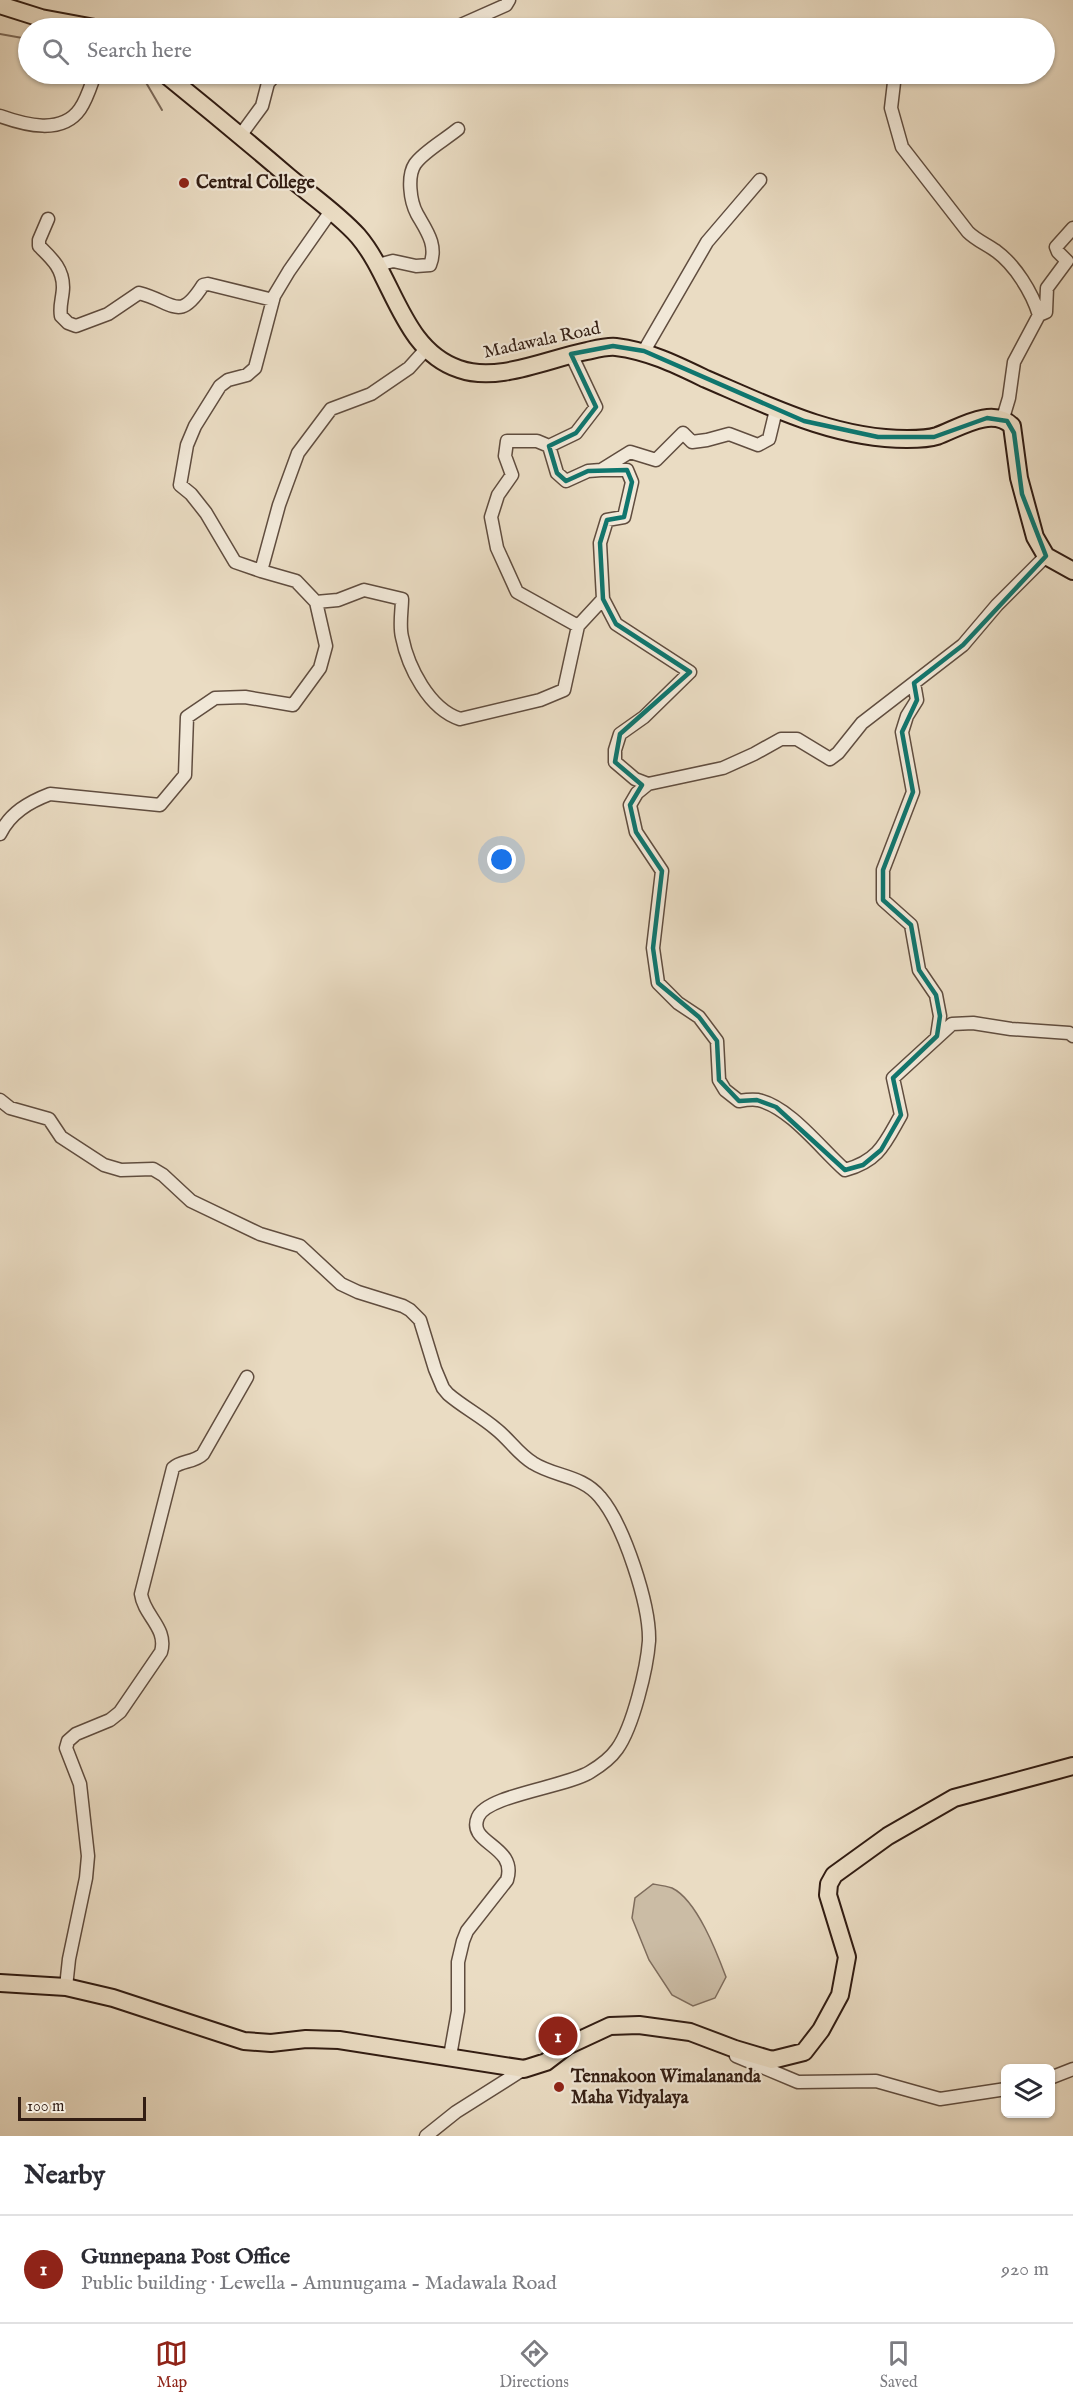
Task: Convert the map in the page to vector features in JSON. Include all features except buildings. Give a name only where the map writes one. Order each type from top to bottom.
[{"type":"main road","points":[[0,5],[41,18]]},
{"type":"main road","name":"Madawala Road","points":[[177,84],[358,236],[378,265],[417,340],[457,369],[486,375],[613,346],[644,351],[776,410],[804,421],[840,430],[878,437],[908,439],[934,437],[987,418],[1003,418]]},
{"type":"main road","points":[[1003,418],[1012,426],[1022,494],[1035,537],[1046,556],[1073,571]]},
{"type":"main road","points":[[0,1983],[66,1987],[144,2006],[244,2041],[271,2043],[306,2039],[339,2040],[524,2069],[546,2062],[567,2046],[610,2026],[639,2025],[690,2032],[772,2060],[804,2052],[821,2030],[840,1995],[848,1957],[828,1895],[829,1884],[834,1875],[888,1836],[954,1798],[1073,1766]]},
{"type":"street","points":[[477,18],[506,5],[509,0]]},
{"type":"street","points":[[0,116],[19,123],[38,126],[64,122],[81,108],[91,84]]},
{"type":"street","points":[[240,136],[261,106],[268,84]]},
{"type":"street","points":[[894,84],[891,108],[902,147],[968,232],[997,251],[1017,273],[1033,298],[1039,315]]},
{"type":"street","points":[[378,265],[393,261],[416,266],[430,264],[434,254],[427,230],[415,212],[411,174],[416,163],[458,129]]},
{"type":"street","points":[[644,351],[706,242],[760,180]]},
{"type":"street","points":[[0,834],[5,823],[16,813],[33,801],[50,794],[160,805],[185,775],[187,717],[215,698],[245,698],[292,705],[320,668],[326,646],[316,602],[296,581],[235,562],[206,513],[191,494],[180,485],[187,444],[195,426],[220,386],[228,380],[247,375],[255,368],[273,300],[289,271],[331,211]]},
{"type":"street","points":[[48,219],[39,240],[39,246],[56,262],[61,274],[63,287],[59,309],[61,316],[68,323],[76,326],[108,314],[139,293],[178,307],[186,307],[193,302],[203,285],[208,284],[273,300]]},
{"type":"street","points":[[1003,418],[1009,398],[1014,362],[1039,315],[1046,312],[1047,288],[1067,261],[1056,247],[1073,228]]},
{"type":"street","points":[[261,571],[279,505],[298,453],[324,417],[331,409],[371,394],[409,368],[427,348]]},
{"type":"street","points":[[571,354],[596,408],[576,433],[549,446],[537,441],[507,441],[506,456],[512,475],[498,495],[491,517],[497,548],[517,592],[578,626]]},
{"type":"street","points":[[601,470],[630,452],[656,460],[683,434],[692,442],[729,434],[758,445],[769,439],[776,410]]},
{"type":"street","points":[[549,446],[556,473],[566,481],[588,471],[627,470],[632,482],[624,517],[607,520],[600,543],[603,599],[616,624],[690,672],[644,717],[620,734],[615,750],[615,762],[635,779],[648,784]]},
{"type":"street","points":[[1046,556],[997,604],[963,645],[862,723],[838,753],[830,759],[797,739],[781,740],[723,768],[648,784],[637,794],[630,805],[636,832],[662,872],[653,948],[658,983],[678,1003],[699,1017],[717,1041],[719,1080],[725,1090],[739,1101],[756,1100],[776,1107],[809,1134],[845,1170],[863,1165],[881,1150],[901,1115],[893,1078],[952,1024],[973,1023],[1073,1036]]},
{"type":"street","points":[[316,602],[338,600],[364,590],[402,598],[401,636],[422,688],[452,717],[460,719],[540,700],[564,690],[578,626],[603,599]]},
{"type":"street","points":[[914,683],[917,700],[907,716],[902,732],[913,792],[883,870],[883,900],[911,925],[919,970],[936,995],[940,1016],[937,1036]]},
{"type":"street","points":[[0,1100],[10,1108],[49,1119],[61,1137],[79,1151],[104,1165],[122,1170],[153,1169],[163,1175],[185,1197],[199,1205],[260,1234],[300,1246],[340,1284],[410,1310],[420,1320],[443,1388],[448,1395],[499,1431],[530,1461],[576,1479],[594,1490],[618,1525],[644,1601],[648,1629],[644,1670],[626,1733],[616,1750],[591,1772],[567,1783],[500,1801],[482,1810],[477,1818],[480,1835],[506,1859],[509,1873],[507,1880],[467,1931],[463,1941],[458,1962],[458,2011],[450,2056]]},
{"type":"street","points":[[66,1987],[88,1856],[80,1784],[66,1748],[68,1741],[76,1734],[101,1724],[120,1712],[161,1652],[163,1645],[161,1633],[144,1607],[141,1594],[173,1468],[179,1464],[196,1460],[203,1454],[247,1377]]},
{"type":"street","points":[[690,2032],[703,2043],[798,2082],[876,2081],[940,2099],[1001,2090]]},
{"type":"street","points":[[426,2136],[456,2112],[524,2069]]},
{"type":"street","points":[[1055,2076],[1073,2069]]},
{"type":"highlighted area","points":[[613,346],[644,351],[804,421],[878,437],[934,437],[987,418],[1007,421],[1014,433],[1022,494],[1046,556],[963,645],[914,683],[917,700],[902,732],[913,792],[883,870],[883,900],[911,925],[919,970],[936,995],[940,1016],[937,1036],[893,1078],[901,1115],[881,1150],[863,1165],[845,1170],[776,1107],[757,1100],[739,1101],[719,1080],[717,1041],[699,1017],[658,983],[653,948],[662,871],[636,832],[630,805],[642,785],[615,762],[620,734],[690,672],[616,624],[603,599],[600,543],[607,520],[624,517],[632,482],[627,470],[588,471],[566,481],[557,473],[549,446],[576,433],[596,407],[571,354]]},
{"type":"shaded area","points":[[653,1884],[672,1888],[681,1894],[698,1915],[726,1977],[715,1998],[693,2006],[672,1995],[649,1960],[632,1918],[635,1898]]},
{"type":"waterway","points":[[0,34],[18,37]]},
{"type":"waterway","points":[[147,84],[162,110]]},
{"type":"place","name":"Central College","points":[[184,183]]},
{"type":"place","name":"Gunnepana Post Office","points":[[558,2036]]},
{"type":"place","name":"Tennakoon Wimalananda Maha Vidyalaya","points":[[559,2087]]}]
